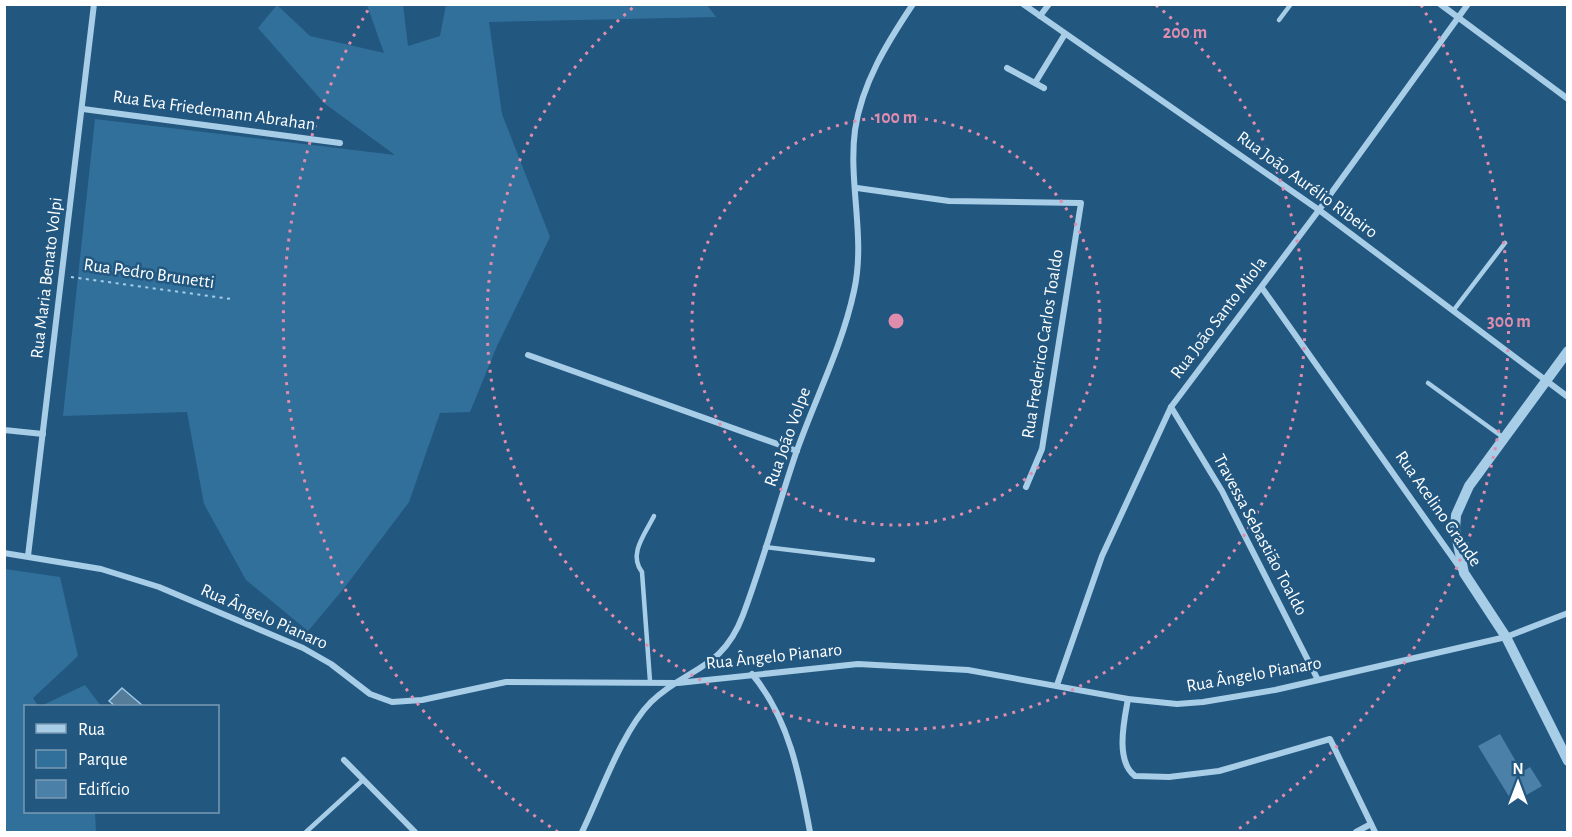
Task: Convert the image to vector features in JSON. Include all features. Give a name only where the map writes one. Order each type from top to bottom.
[{"type":"street","name":"Rua Maria Benato Volpi","points":[[28,556],[94,4]]},
{"type":"street","name":"Rua João Volpe","points":[[582,832],[641,714],[652,702],[678,682],[710,663],[730,643],[744,614],[797,451],[840,340],[855,288],[859,246],[855,131],[864,93],[884,51],[913,4]]},
{"type":"street","name":"Rua João Aurélio Ribeiro","points":[[1023,4],[1319,210],[1568,397]]},
{"type":"street","points":[[1040,16],[1049,4]]},
{"type":"street","points":[[1440,4],[1568,99]]},
{"type":"street","name":"Rua João Santo Miola","points":[[1057,685],[1102,556],[1171,407],[1262,288],[1468,4]]},
{"type":"street","points":[[1035,83],[1065,34]]},
{"type":"street","points":[[1007,68],[1044,88]]},
{"type":"street","name":"Rua Eva Friedemann Abrahan","points":[[83,109],[340,143]]},
{"type":"street","name":"Rua Frederico Carlos Toaldo","points":[[856,188],[949,201],[1081,203],[1042,449],[1026,488]]},
{"type":"street","name":"Rua Acelino Grande","points":[[1262,288],[1464,573],[1506,637],[1564,746],[1568,761]]},
{"type":"street","points":[[1464,573],[1456,547],[1456,515],[1469,486],[1568,351]]},
{"type":"street","points":[[528,356],[797,451]]},
{"type":"street","name":"Travessa Sebastião Toaldo","points":[[1171,407],[1222,491],[1318,680]]},
{"type":"street","points":[[4,430],[43,435]]},
{"type":"street","name":"Rua Ângelo Pianaro","points":[[4,553],[101,569],[159,588],[303,648],[331,664],[370,694],[392,702],[422,700],[506,682],[678,682],[834,665],[886,665],[968,670],[1128,699],[1177,704],[1203,702],[1318,680],[1506,637],[1568,612]]},
{"type":"street","points":[[752,674],[766,691],[783,726],[799,776],[810,832]]},
{"type":"street","points":[[1128,699],[1124,746],[1126,764],[1135,777],[1169,777],[1219,771],[1330,739],[1375,832]]},
{"type":"street","points":[[344,759],[415,832]]},
{"type":"street","points":[[1356,832],[1371,824]]},
{"type":"lane","points":[[1279,20],[1291,4]]},
{"type":"lane","points":[[1453,311],[1505,243]]},
{"type":"lane","points":[[1428,383],[1504,438]]},
{"type":"lane","points":[[650,681],[642,572],[636,565],[635,554],[654,516]]},
{"type":"lane","points":[[765,548],[873,560]]},
{"type":"lane","points":[[306,832],[363,780]]},
{"type":"path","name":"Rua Pedro Brunetti","points":[[62,276],[231,299]]},
{"type":"green space","points":[[277,5],[310,36],[384,53],[367,5],[403,5],[408,46],[440,36],[446,5],[707,5],[716,17],[489,22],[502,114],[550,237],[497,346],[470,412],[440,413],[409,502],[345,587],[308,631],[246,580],[204,504],[187,412],[63,416],[95,119],[395,155],[324,103],[258,28]]},
{"type":"green space","points":[[5,569],[60,577],[78,656],[33,698],[37,705],[24,705],[24,813],[95,813],[96,832],[5,832]]},
{"type":"green space","points":[[85,685],[100,705],[43,705]]},
{"type":"shaded area","points":[[122,688],[142,705],[114,705],[109,701]]},
{"type":"building","points":[[1500,734],[1522,772],[1530,767],[1542,786],[1513,803],[1478,746]]}]
